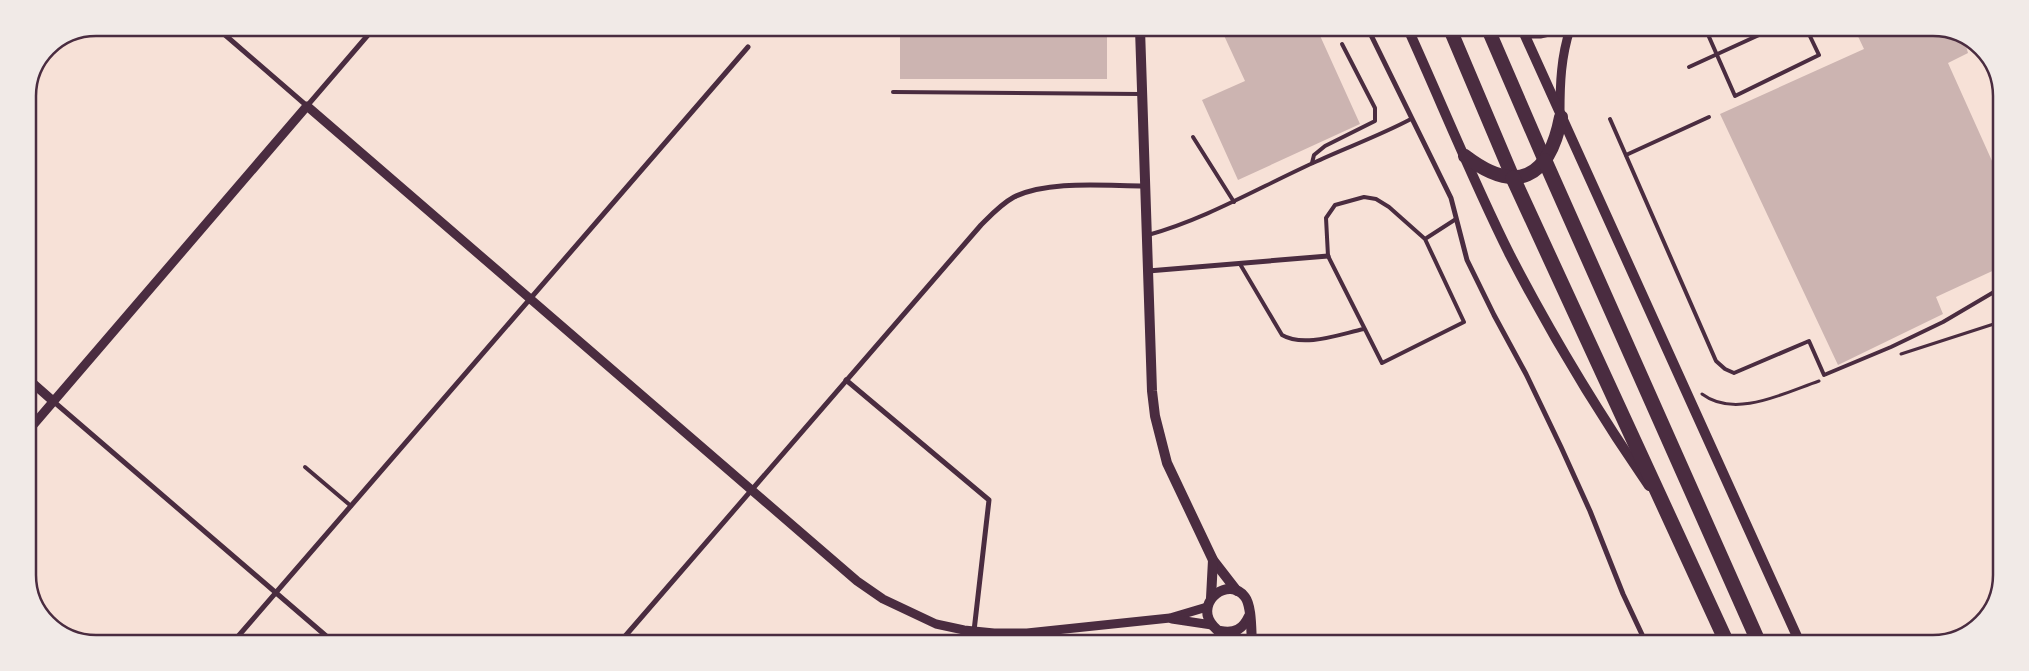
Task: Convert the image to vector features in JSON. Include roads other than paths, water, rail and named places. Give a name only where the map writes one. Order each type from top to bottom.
[{"type":"highway","points":[[1453,36],[1513,178],[1671,518],[1722,635]]},
{"type":"highway","points":[[1491,36],[1755,635]]},
{"type":"highway","points":[[1465,156],[1493,174],[1513,178],[1525,175],[1545,161],[1555,140],[1561,117]]},
{"type":"main road","points":[[1140,36],[1152,391],[1160,441],[1173,478],[1212,560],[1237,591],[1245,597],[1249,606],[1251,635]]},
{"type":"main road","points":[[1411,36],[1509,253],[1550,329],[1628,455],[1671,518]]},
{"type":"main road","points":[[1525,36],[1796,635]]},
{"type":"main road","points":[[1212,560],[1207,616],[1215,628],[1224,635]]},
{"type":"main road","points":[[1209,602],[1218,592],[1227,589],[1237,591]]},
{"type":"main road","points":[[1215,628],[1228,632],[1238,630],[1245,624],[1249,616]]},
{"type":"street","points":[[226,36],[752,490],[857,580],[883,599],[936,624],[974,631],[1027,633],[1170,618],[1209,602]]},
{"type":"street","points":[[36,421],[367,36]]},
{"type":"street","points":[[1371,36],[1451,198],[1467,260],[1526,374],[1565,455],[1590,510],[1623,594],[1642,635]]},
{"type":"street","points":[[1561,117],[1560,76],[1563,51],[1568,36]]},
{"type":"street","points":[[239,635],[748,47]]},
{"type":"street","points":[[626,635],[846,380],[996,210],[1013,198],[1052,186],[1145,186]]},
{"type":"street","points":[[1148,271],[1328,256]]},
{"type":"street","points":[[846,380],[989,500],[974,631]]},
{"type":"street","points":[[36,386],[325,635]]},
{"type":"street","points":[[1170,618],[1215,628]]},
{"type":"lane","points":[[1708,36],[1735,96],[1819,55],[1810,36]]},
{"type":"lane","points":[[1688,67],[1757,36]]},
{"type":"lane","points":[[1312,163],[1314,155],[1325,146],[1375,121],[1375,108],[1342,44]]},
{"type":"lane","points":[[893,92],[1142,94]]},
{"type":"lane","points":[[1626,155],[1709,116]]},
{"type":"lane","points":[[1147,235],[1173,228],[1234,202],[1312,163],[1411,119]]},
{"type":"lane","points":[[1610,119],[1716,361],[1725,369],[1734,373],[1809,341],[1824,375],[1892,347],[1943,322],[1993,293]]},
{"type":"lane","points":[[1193,137],[1234,202]]},
{"type":"lane","points":[[1364,197],[1376,200],[1389,207],[1425,239],[1464,322],[1382,363],[1328,256],[1326,218],[1329,212],[1335,206],[1364,197]]},
{"type":"lane","points":[[1425,239],[1456,219]]},
{"type":"lane","points":[[1240,264],[1282,335],[1289,339],[1304,341],[1364,329]]},
{"type":"lane","points":[[305,467],[351,506]]}]
